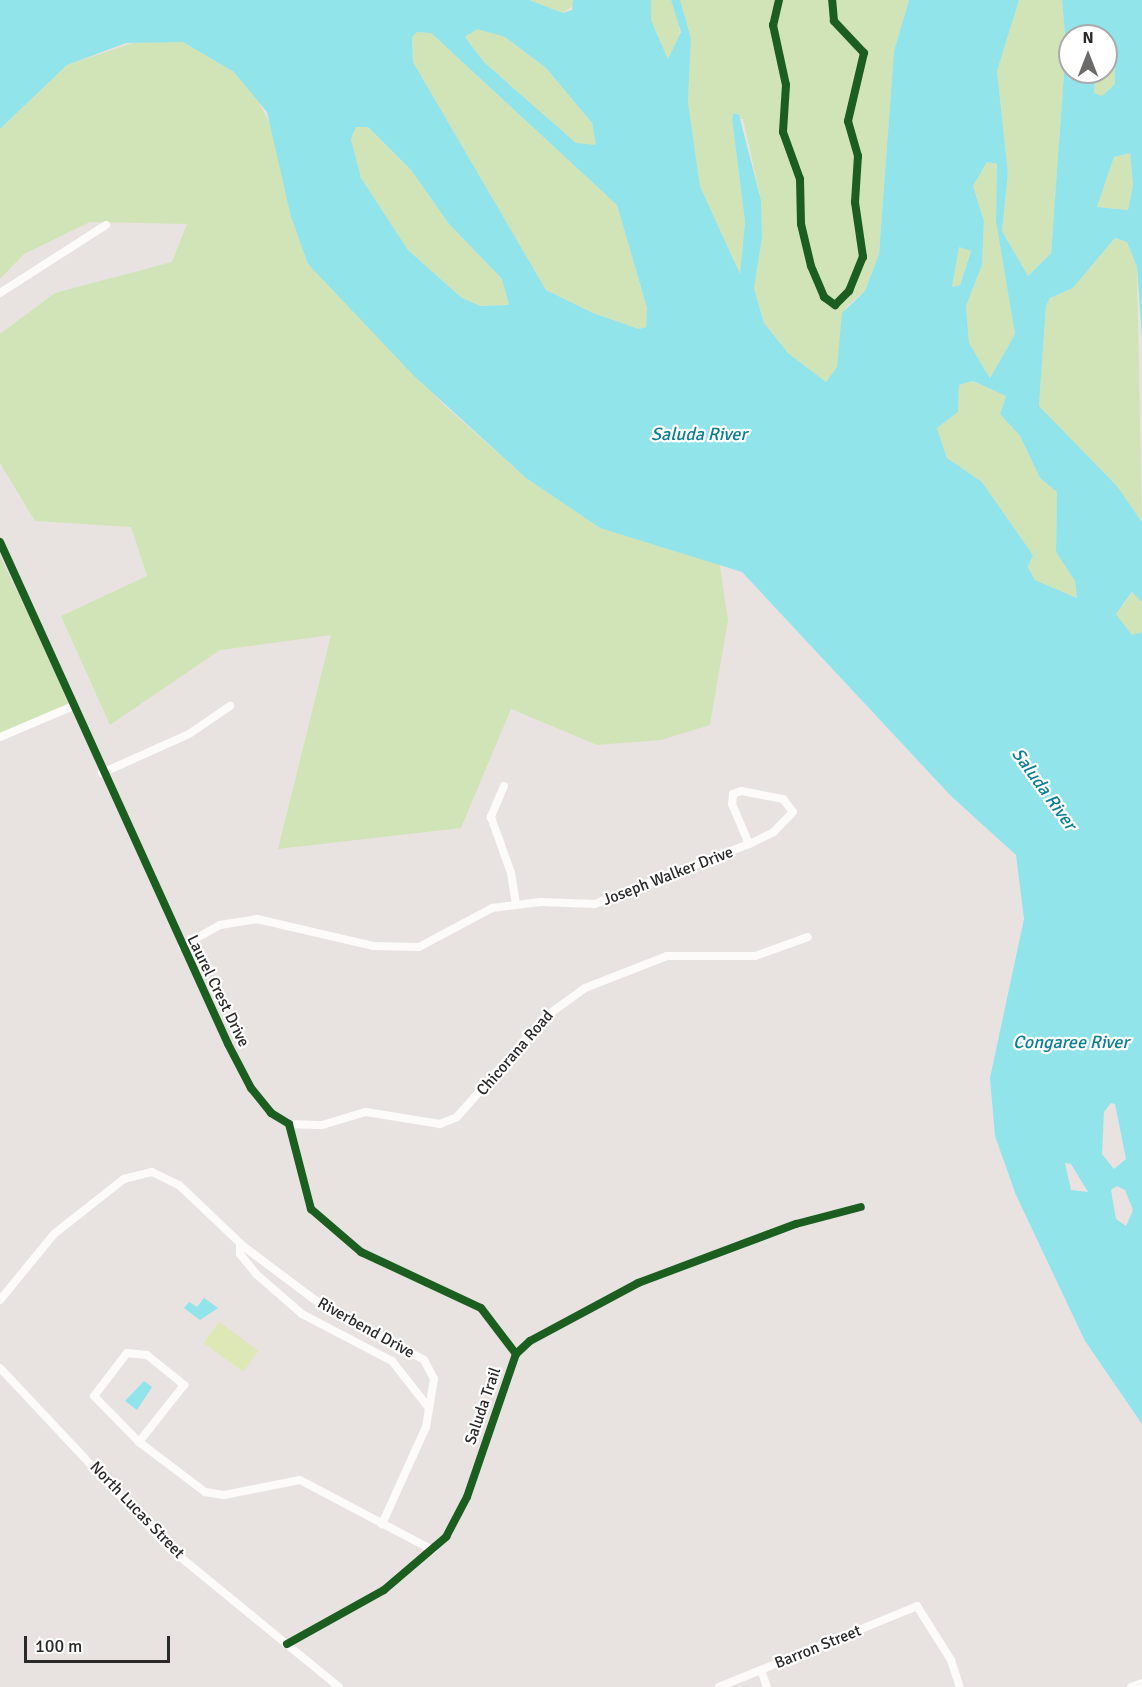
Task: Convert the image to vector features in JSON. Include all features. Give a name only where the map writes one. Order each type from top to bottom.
[{"type":"street","points":[[0,293],[106,225]]},
{"type":"street","name":"Laurel Crest Drive","points":[[0,542],[40,622],[71,707],[251,1088],[271,1113],[289,1124]]},
{"type":"street","points":[[102,773],[189,734],[230,706]]},
{"type":"street","points":[[0,737],[71,707]]},
{"type":"street","points":[[504,786],[491,817],[516,903]]},
{"type":"street","name":"Joseph Walker Drive","points":[[182,946],[220,925],[256,919],[373,946],[409,948],[436,940],[483,911],[516,903],[604,902],[749,844],[781,826],[793,812],[790,803],[741,791],[733,794],[749,844]]},
{"type":"street","name":"Chicorana Road","points":[[289,1124],[322,1125],[366,1112],[440,1124],[457,1117],[545,1017],[585,988],[667,956],[755,956],[808,937]]},
{"type":"street","points":[[289,1124],[299,1175],[319,1219],[361,1252],[481,1308],[516,1353]]},
{"type":"street","name":"Riverbend Drive","points":[[0,1300],[54,1234],[124,1179],[142,1172],[179,1185],[240,1243],[315,1300],[424,1360],[434,1379],[426,1427],[382,1524]]},
{"type":"street","name":"Saluda Trail","points":[[287,1644],[384,1590],[433,1550],[460,1514],[516,1353],[562,1319],[638,1283],[796,1224],[861,1207]]},
{"type":"street","name":"Riverbend Drive","points":[[240,1243],[240,1254],[256,1274],[302,1314],[393,1361],[429,1408]]},
{"type":"street","points":[[139,1442],[184,1384],[147,1355],[127,1353],[94,1396],[139,1442],[214,1496],[300,1480],[433,1550]]},
{"type":"street","name":"North Lucas Street","points":[[0,1368],[168,1547],[339,1687]]},
{"type":"street","name":"Barron Street","points":[[719,1687],[917,1606],[951,1660],[960,1687]]},
{"type":"street","points":[[760,1670],[767,1687]]},
{"type":"street","points":[[1131,1687],[1142,1683]]},
{"type":"green space","points":[[529,0],[573,0],[574,5],[563,13]]},
{"type":"green space","points":[[651,0],[671,0],[679,20],[680,39],[668,59],[651,20]]},
{"type":"green space","points":[[680,0],[909,0],[894,51],[879,254],[865,291],[846,307],[837,367],[826,382],[788,353],[764,323],[754,288],[762,238],[761,200],[743,119],[732,119],[745,222],[740,274],[700,186],[688,102],[691,38]]},
{"type":"green space","points":[[1019,0],[1062,0],[1064,24],[1058,24],[1058,84],[1063,84],[1051,253],[1028,276],[1002,231],[1008,173],[997,71]]},
{"type":"green space","points":[[477,28],[505,37],[546,68],[592,123],[596,145],[588,149],[576,143],[484,62],[465,37]]},
{"type":"green space","points":[[417,32],[431,33],[617,205],[647,308],[646,327],[639,329],[593,313],[546,290],[413,62],[412,36]]},
{"type":"green space","points":[[148,38],[183,42],[234,72],[253,90],[275,134],[291,217],[308,264],[445,406],[526,478],[600,528],[719,560],[728,620],[710,725],[661,740],[597,745],[511,709],[461,828],[278,849],[331,635],[220,650],[110,725],[61,616],[147,576],[131,527],[35,521],[0,463],[0,334],[55,293],[172,262],[187,224],[90,222],[24,254],[0,279],[0,129],[67,65]]},
{"type":"green space","points":[[1094,84],[1115,84],[1102,97],[1094,93]]},
{"type":"green space","points":[[356,127],[368,127],[411,170],[449,224],[502,279],[509,305],[481,306],[462,298],[408,250],[361,178],[351,139]]},
{"type":"green space","points":[[1130,153],[1133,185],[1128,210],[1097,207],[1114,157]]},
{"type":"green space","points":[[987,162],[997,164],[996,222],[1015,334],[990,378],[969,343],[966,306],[982,265],[984,221],[973,186]]},
{"type":"green space","points":[[1115,238],[1127,242],[1137,267],[1142,522],[1117,486],[1039,406],[1046,306],[1050,298],[1073,288]]},
{"type":"green space","points":[[959,247],[971,250],[960,285],[951,287]]},
{"type":"green space","points":[[973,381],[1006,396],[1000,414],[1020,436],[1040,478],[1057,492],[1056,552],[1075,581],[1077,598],[1035,580],[1028,567],[1033,555],[982,482],[947,458],[937,428],[958,412],[959,385]]},
{"type":"green space","points":[[0,556],[74,709],[0,736]]},
{"type":"green space","points":[[1133,592],[1142,602],[1142,632],[1132,635],[1116,614]]},
{"type":"green space","points":[[219,1322],[259,1351],[243,1372],[204,1343]]},
{"type":"water","points":[[0,0],[529,0],[563,13],[572,10],[573,0],[651,0],[651,20],[668,59],[681,32],[671,0],[680,0],[691,38],[688,102],[700,186],[740,274],[745,222],[732,119],[734,113],[739,115],[761,200],[762,238],[754,288],[764,323],[788,353],[826,382],[837,367],[842,313],[865,291],[879,254],[894,51],[909,0],[1019,0],[997,71],[1008,173],[1002,231],[1028,276],[1051,253],[1063,84],[1094,84],[1094,93],[1102,96],[1118,84],[1118,24],[1064,24],[1062,0],[1142,0],[1142,338],[1137,267],[1127,242],[1115,238],[1073,288],[1050,298],[1046,306],[1039,406],[1117,486],[1142,522],[1142,602],[1132,592],[1116,614],[1132,635],[1142,632],[1142,1424],[1085,1341],[1016,1195],[995,1136],[990,1078],[1024,919],[1016,855],[951,796],[742,572],[600,528],[526,478],[413,375],[308,264],[291,217],[267,112],[234,72],[183,42],[126,43],[67,65],[0,129]],"holes":[[[477,29],[505,37],[546,68],[592,123],[596,145],[576,143],[484,62],[465,37]],[[417,32],[431,33],[617,205],[647,308],[646,327],[639,329],[593,313],[546,290],[413,62],[412,37]],[[356,127],[368,127],[411,170],[449,224],[502,279],[509,305],[481,306],[462,298],[408,250],[361,178],[351,139]],[[1130,153],[1133,185],[1128,210],[1097,207],[1114,157]],[[987,162],[997,164],[996,222],[1015,334],[990,378],[969,343],[966,306],[982,265],[984,221],[973,186]],[[959,247],[971,251],[960,285],[952,287]],[[973,381],[1006,396],[1000,414],[1020,436],[1040,478],[1057,492],[1056,552],[1075,581],[1077,598],[1035,580],[1028,567],[1033,555],[982,482],[947,458],[937,428],[958,412],[959,385]],[[1111,1103],[1115,1104],[1126,1159],[1114,1169],[1102,1154],[1104,1112]],[[1065,1163],[1071,1164],[1088,1192],[1071,1190]],[[1117,1186],[1125,1190],[1133,1210],[1126,1226],[1116,1219],[1111,1190]]]},
{"type":"water","points":[[204,1298],[218,1308],[200,1320],[184,1308],[189,1302],[197,1307]]},
{"type":"water","points":[[144,1381],[152,1387],[137,1410],[125,1401]]},
{"type":"cycle path","points":[[779,0],[773,25],[786,85],[783,132],[800,179],[801,224],[811,266],[824,297],[835,305],[849,291],[863,257],[855,202],[858,156],[848,121],[864,53],[834,21],[832,0]]},
{"type":"cycle path","points":[[0,542],[228,1044],[251,1088],[271,1113],[289,1124],[311,1209],[361,1252],[481,1308],[516,1354]]},
{"type":"cycle path","points":[[287,1644],[384,1590],[446,1537],[467,1497],[516,1354],[530,1341],[638,1283],[796,1224],[861,1207]]},
{"type":"water label","name":"Saluda River","points":[[699,434]]},
{"type":"water label","name":"Saluda River","points":[[1044,789]]},
{"type":"water label","name":"Congaree River","points":[[1071,1042]]}]
